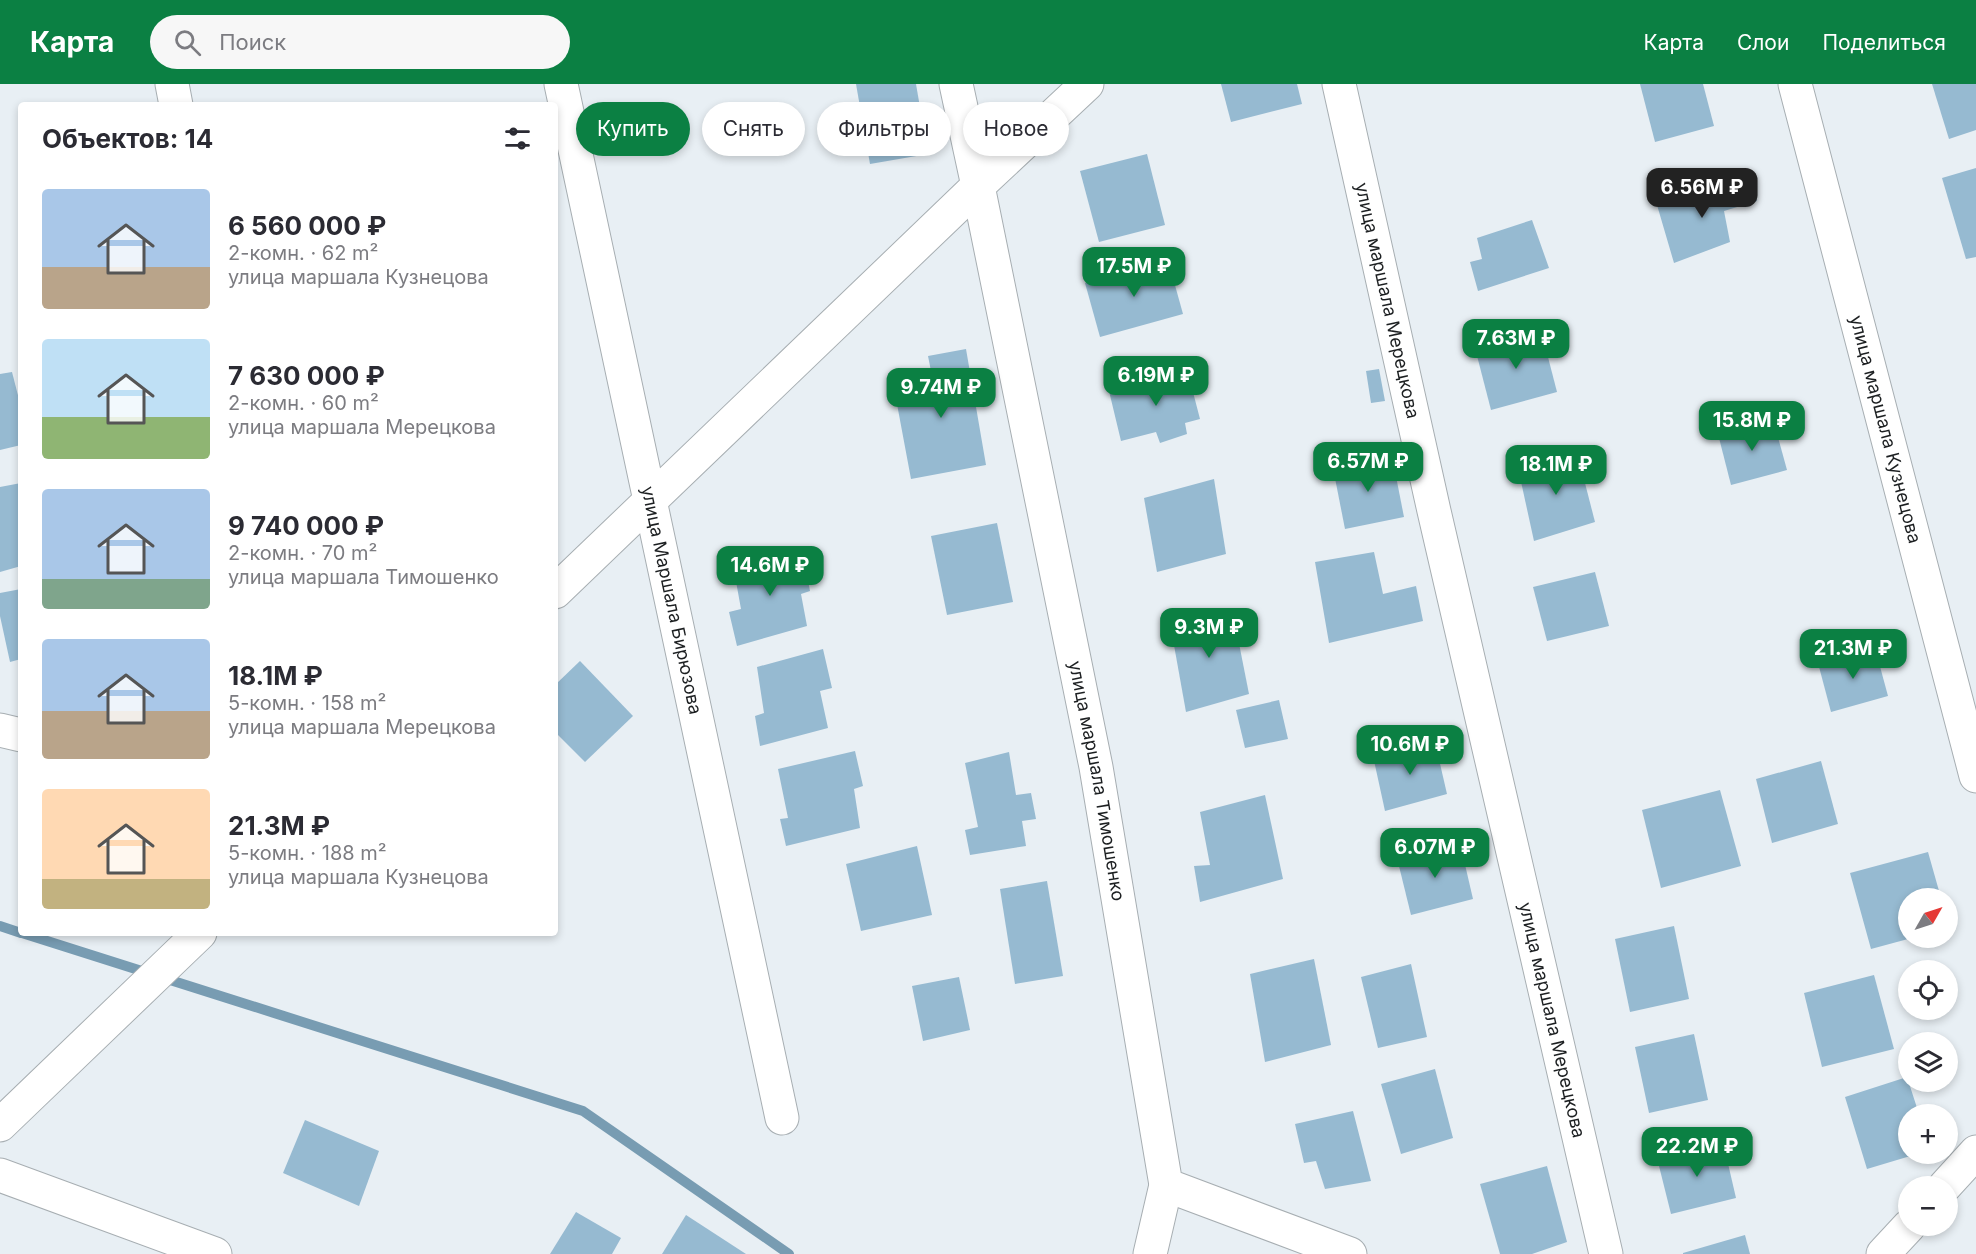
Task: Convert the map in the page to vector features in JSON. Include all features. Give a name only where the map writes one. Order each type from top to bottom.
[{"type":"street","points":[[172,84],[175,102]]},
{"type":"street","name":"улица Маршала Бирюзова","points":[[561,84],[782,1118]]},
{"type":"street","name":"улица маршала Тимошенко","points":[[956,84],[1096,767],[1166,1185]]},
{"type":"street","points":[[558,589],[1087,84]]},
{"type":"street","name":"улица маршала Мерецкова","points":[[1339,84],[1434,511],[1606,1254]]},
{"type":"street","name":"улица маршала Кузнецова","points":[[1795,84],[1976,776]]},
{"type":"street","points":[[0,730],[18,734]]},
{"type":"street","points":[[0,1125],[197,936]]},
{"type":"street","points":[[1954,1176],[1976,1152]]},
{"type":"street","points":[[0,1175],[215,1254]]},
{"type":"street","points":[[1150,1254],[1166,1185],[1350,1254]]},
{"type":"street","points":[[1883,1254],[1900,1236]]},
{"type":"building","points":[[856,84],[916,84],[919,102],[859,102]]},
{"type":"building","points":[[1221,84],[1297,84],[1302,104],[1231,122]]},
{"type":"building","points":[[1640,84],[1703,84],[1714,126],[1655,142]]},
{"type":"building","points":[[1932,84],[1976,84],[1976,130],[1949,139]]},
{"type":"building","points":[[1147,154],[1165,225],[1099,242],[1080,171]]},
{"type":"building","points":[[869,156],[916,156],[870,164]]},
{"type":"building","points":[[1976,168],[1976,257],[1966,259],[1942,178]]},
{"type":"building","points":[[1752,180],[1757,201],[1724,211],[1730,242],[1674,263],[1657,205]]},
{"type":"building","points":[[1532,220],[1549,268],[1478,291],[1470,262],[1482,259],[1477,238]]},
{"type":"building","points":[[1168,260],[1183,314],[1100,337],[1085,283]]},
{"type":"building","points":[[1541,330],[1557,392],[1491,410],[1475,348]]},
{"type":"building","points":[[966,349],[986,465],[911,479],[894,388],[933,381],[928,356]]},
{"type":"building","points":[[1187,369],[1200,419],[1185,423],[1187,434],[1160,443],[1156,432],[1121,441],[1109,391]]},
{"type":"building","points":[[1379,369],[1385,401],[1371,403],[1366,371]]},
{"type":"building","points":[[12,372],[18,395],[18,446],[0,450],[0,374]]},
{"type":"building","points":[[1773,419],[1787,470],[1731,485],[1718,434]]},
{"type":"building","points":[[1577,452],[1595,522],[1534,541],[1518,468]]},
{"type":"building","points":[[1392,456],[1404,517],[1345,529],[1333,468]]},
{"type":"building","points":[[1214,479],[1226,554],[1157,572],[1144,498]]},
{"type":"building","points":[[18,484],[18,567],[0,572],[0,487]]},
{"type":"building","points":[[997,523],[1013,602],[947,615],[931,536]]},
{"type":"building","points":[[802,549],[810,591],[801,594],[807,626],[737,646],[729,612],[741,609],[733,565]]},
{"type":"building","points":[[1374,552],[1383,594],[1416,586],[1423,621],[1329,643],[1315,562]]},
{"type":"building","points":[[1595,572],[1609,626],[1547,641],[1533,587]]},
{"type":"building","points":[[18,590],[18,660],[10,662],[0,616],[0,593]]},
{"type":"building","points":[[1232,608],[1249,694],[1186,712],[1170,623]]},
{"type":"building","points":[[1875,648],[1888,696],[1831,712],[1818,663]]},
{"type":"building","points":[[823,649],[832,688],[820,691],[828,728],[760,746],[755,716],[764,713],[757,667]]},
{"type":"building","points":[[580,661],[633,716],[585,762],[558,735],[558,682]]},
{"type":"building","points":[[1279,700],[1288,739],[1245,748],[1236,710]]},
{"type":"building","points":[[1435,742],[1447,794],[1385,811],[1373,756]]},
{"type":"building","points":[[855,751],[863,786],[854,789],[860,828],[786,846],[780,819],[788,818],[778,769]]},
{"type":"building","points":[[1009,752],[1016,795],[1031,793],[1036,819],[1022,821],[1026,846],[970,855],[965,830],[978,827],[965,763]]},
{"type":"building","points":[[1821,761],[1838,824],[1772,843],[1756,779]]},
{"type":"building","points":[[1720,790],[1741,866],[1661,888],[1642,810]]},
{"type":"building","points":[[1265,795],[1283,879],[1200,902],[1194,866],[1210,865],[1200,812]]},
{"type":"building","points":[[1460,843],[1473,899],[1411,915],[1397,858]]},
{"type":"building","points":[[917,846],[932,915],[861,931],[846,864]]},
{"type":"building","points":[[1928,852],[1938,888],[1898,888],[1898,942],[1871,949],[1850,873]]},
{"type":"building","points":[[1047,881],[1063,976],[1015,984],[1000,889]]},
{"type":"building","points":[[1674,926],[1689,999],[1630,1012],[1615,939]]},
{"type":"building","points":[[1314,959],[1331,1045],[1265,1062],[1250,974]]},
{"type":"building","points":[[1411,964],[1427,1037],[1378,1048],[1361,977]]},
{"type":"building","points":[[1874,975],[1894,1049],[1822,1067],[1804,993]]},
{"type":"building","points":[[959,977],[970,1030],[923,1041],[912,986]]},
{"type":"building","points":[[1694,1034],[1708,1100],[1649,1113],[1635,1047]]},
{"type":"building","points":[[1435,1069],[1453,1138],[1401,1154],[1381,1084]]},
{"type":"building","points":[[1898,1080],[1898,1092],[1912,1092],[1916,1104],[1898,1104],[1898,1160],[1867,1169],[1845,1097]]},
{"type":"building","points":[[1353,1111],[1371,1181],[1325,1189],[1316,1161],[1304,1163],[1295,1124]]},
{"type":"building","points":[[305,1120],[379,1151],[359,1206],[283,1173]]},
{"type":"building","points":[[1723,1142],[1736,1198],[1671,1214],[1657,1158]]},
{"type":"building","points":[[1547,1166],[1567,1242],[1532,1254],[1500,1254],[1480,1184]]},
{"type":"building","points":[[576,1212],[621,1238],[612,1254],[550,1254]]},
{"type":"building","points":[[686,1215],[746,1254],[662,1254]]},
{"type":"building","points":[[1745,1235],[1750,1254],[1683,1254],[1683,1253]]},
{"type":"waterway","points":[[0,926],[18,932]]},
{"type":"waterway","points":[[31,936],[583,1111],[789,1254]]}]
